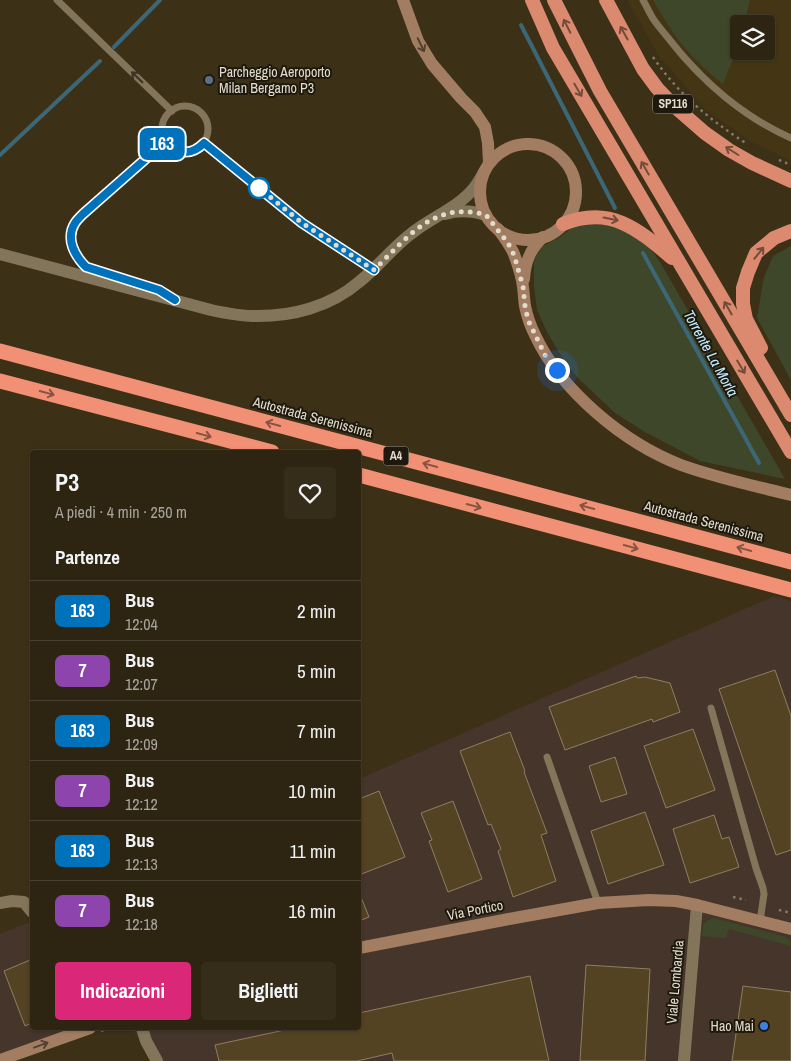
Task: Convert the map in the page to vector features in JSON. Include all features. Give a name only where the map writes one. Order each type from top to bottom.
[{"type":"highway","points":[[532,0],[553,48],[790,451]]},
{"type":"highway","points":[[554,0],[600,91],[791,415]]},
{"type":"highway","name":"SP116","points":[[606,0],[643,69],[674,106],[705,133],[729,150],[752,164],[791,181]]},
{"type":"highway","points":[[563,224],[572,220],[588,218],[614,219],[647,236],[680,265]]},
{"type":"highway","points":[[779,396],[772,371],[746,319],[743,304],[743,288],[756,253],[774,238],[791,231]]},
{"type":"highway","name":"Autostrada Serenissima","points":[[0,351],[791,562]]},
{"type":"highway","points":[[0,381],[264,450]]},
{"type":"highway","name":"A4","points":[[361,476],[791,590]]},
{"type":"main road","points":[[403,0],[418,41],[432,64],[460,98],[475,112],[484,127],[487,138],[486,168],[480,189],[482,207],[508,243],[514,255],[523,286],[528,320],[547,359],[576,394],[596,414],[651,451],[681,465],[715,476],[791,495]]},
{"type":"main road","points":[[486,168],[497,155],[506,149],[517,145],[529,144],[540,146],[551,150],[568,165],[575,187],[572,209],[563,224],[554,232],[531,240],[508,236],[498,229]]},
{"type":"main road","points":[[523,286],[526,261],[542,237]]},
{"type":"main road","name":"Via Portico","points":[[361,948],[598,903],[649,900],[697,904],[791,929]]},
{"type":"main road","points":[[0,1060],[77,1030]]},
{"type":"street","points":[[0,254],[211,310],[251,316],[270,316],[306,310],[335,299],[358,284],[410,234],[460,202],[476,185],[486,168]]},
{"type":"street","points":[[440,215],[451,212],[486,215]]},
{"type":"street","points":[[0,903],[24,902],[30,910]]},
{"type":"street","name":"Viale Lombardia","points":[[684,1061],[697,904]]},
{"type":"street","points":[[143,1030],[146,1041],[158,1061]]},
{"type":"lane","points":[[57,0],[172,111]]},
{"type":"lane","points":[[643,0],[654,21],[700,75],[739,107],[776,132],[791,138]]},
{"type":"lane","points":[[178,108],[192,108],[204,116],[208,129],[204,143],[192,151],[184,152],[170,146],[163,134],[163,128],[167,116],[172,111],[178,108]]},
{"type":"lane","points":[[166,140],[83,214],[75,223],[71,233],[74,252],[86,267],[159,290],[175,300]]},
{"type":"lane","points":[[204,143],[302,223],[374,270]]},
{"type":"lane","points":[[711,708],[763,888],[764,900],[760,921]]},
{"type":"lane","points":[[547,758],[598,903]]},
{"type":"path","points":[[648,51],[663,72],[688,99],[716,123],[747,144]]},
{"type":"path","points":[[776,159],[791,165]]},
{"type":"path","points":[[733,897],[746,900]]},
{"type":"path","points":[[779,910],[791,913]]},
{"type":"shaded area","points":[[627,0],[791,0],[791,161],[752,142],[706,110],[659,56]]},
{"type":"shaded area","points":[[774,596],[791,601],[791,1061],[152,1061],[133,1030],[361,1030],[361,778]]},
{"type":"shaded area","points":[[30,922],[30,1030],[67,1030],[0,1054],[0,934]]},
{"type":"green space","points":[[653,0],[750,0],[746,15],[730,15],[730,60],[733,60],[723,84],[692,56],[668,25]]},
{"type":"green space","points":[[590,223],[625,228],[648,245],[660,262],[785,479],[700,461],[645,432],[615,413],[578,378],[565,362],[547,332],[537,310],[534,287],[534,260],[541,247],[560,237],[574,226]]},
{"type":"green space","points":[[791,246],[791,380],[757,318],[764,277],[773,256]]},
{"type":"green space","points":[[714,918],[786,937],[791,942],[791,946],[729,929],[726,937],[723,938],[702,936],[704,924]]},
{"type":"building","points":[[775,670],[791,716],[791,850],[776,855],[719,689]]},
{"type":"building","points":[[636,676],[637,678],[645,677],[670,683],[680,712],[653,722],[652,719],[565,750],[549,707]]},
{"type":"building","points":[[693,729],[715,790],[666,808],[644,746]]},
{"type":"building","points":[[510,732],[547,833],[541,835],[556,881],[513,897],[498,851],[501,849],[491,824],[488,825],[460,751]]},
{"type":"building","points":[[615,757],[627,794],[601,802],[589,766]]},
{"type":"building","points":[[379,791],[405,857],[361,874],[361,798]]},
{"type":"building","points":[[453,801],[482,879],[448,892],[429,841],[432,840],[421,813]]},
{"type":"building","points":[[645,812],[664,865],[608,884],[591,831]]},
{"type":"building","points":[[714,815],[722,839],[729,837],[739,867],[690,883],[673,829]]},
{"type":"building","points":[[361,897],[369,917],[361,920]]},
{"type":"building","points":[[30,960],[30,1024],[25,1026],[4,971]]},
{"type":"building","points":[[586,965],[650,969],[645,1061],[580,1061]]},
{"type":"building","points":[[530,976],[549,1061],[394,1061],[392,1053],[357,1061],[219,1061],[215,1045],[285,1030],[361,1030],[361,1013]]},
{"type":"building","name":"Hao Mai","points":[[743,986],[791,992],[791,1061],[732,1061]]},
{"type":"waterway","points":[[114,47],[160,0]]},
{"type":"waterway","name":"Torrente La Morla","points":[[521,25],[615,208]]},
{"type":"waterway","points":[[0,155],[100,61]]},
{"type":"waterway","name":"Torrente La Morla","points":[[643,253],[759,463]]},
{"type":"bus line","name":"163","points":[[175,300],[159,290],[86,267],[74,252],[71,233],[75,223],[83,214],[166,140],[170,146],[184,152],[192,151],[204,143],[302,223],[374,270]]},
{"type":"place","name":"Parcheggio Aeroporto Milan Bergamo P3","points":[[209,80]]},
{"type":"place","name":"Hao Mai","points":[[764,1026]]},
{"type":"route","points":[[259,188],[302,223],[374,270],[410,234],[440,215],[451,212],[463,212],[486,215],[512,249],[523,286],[528,320],[547,359],[557,370]]}]
